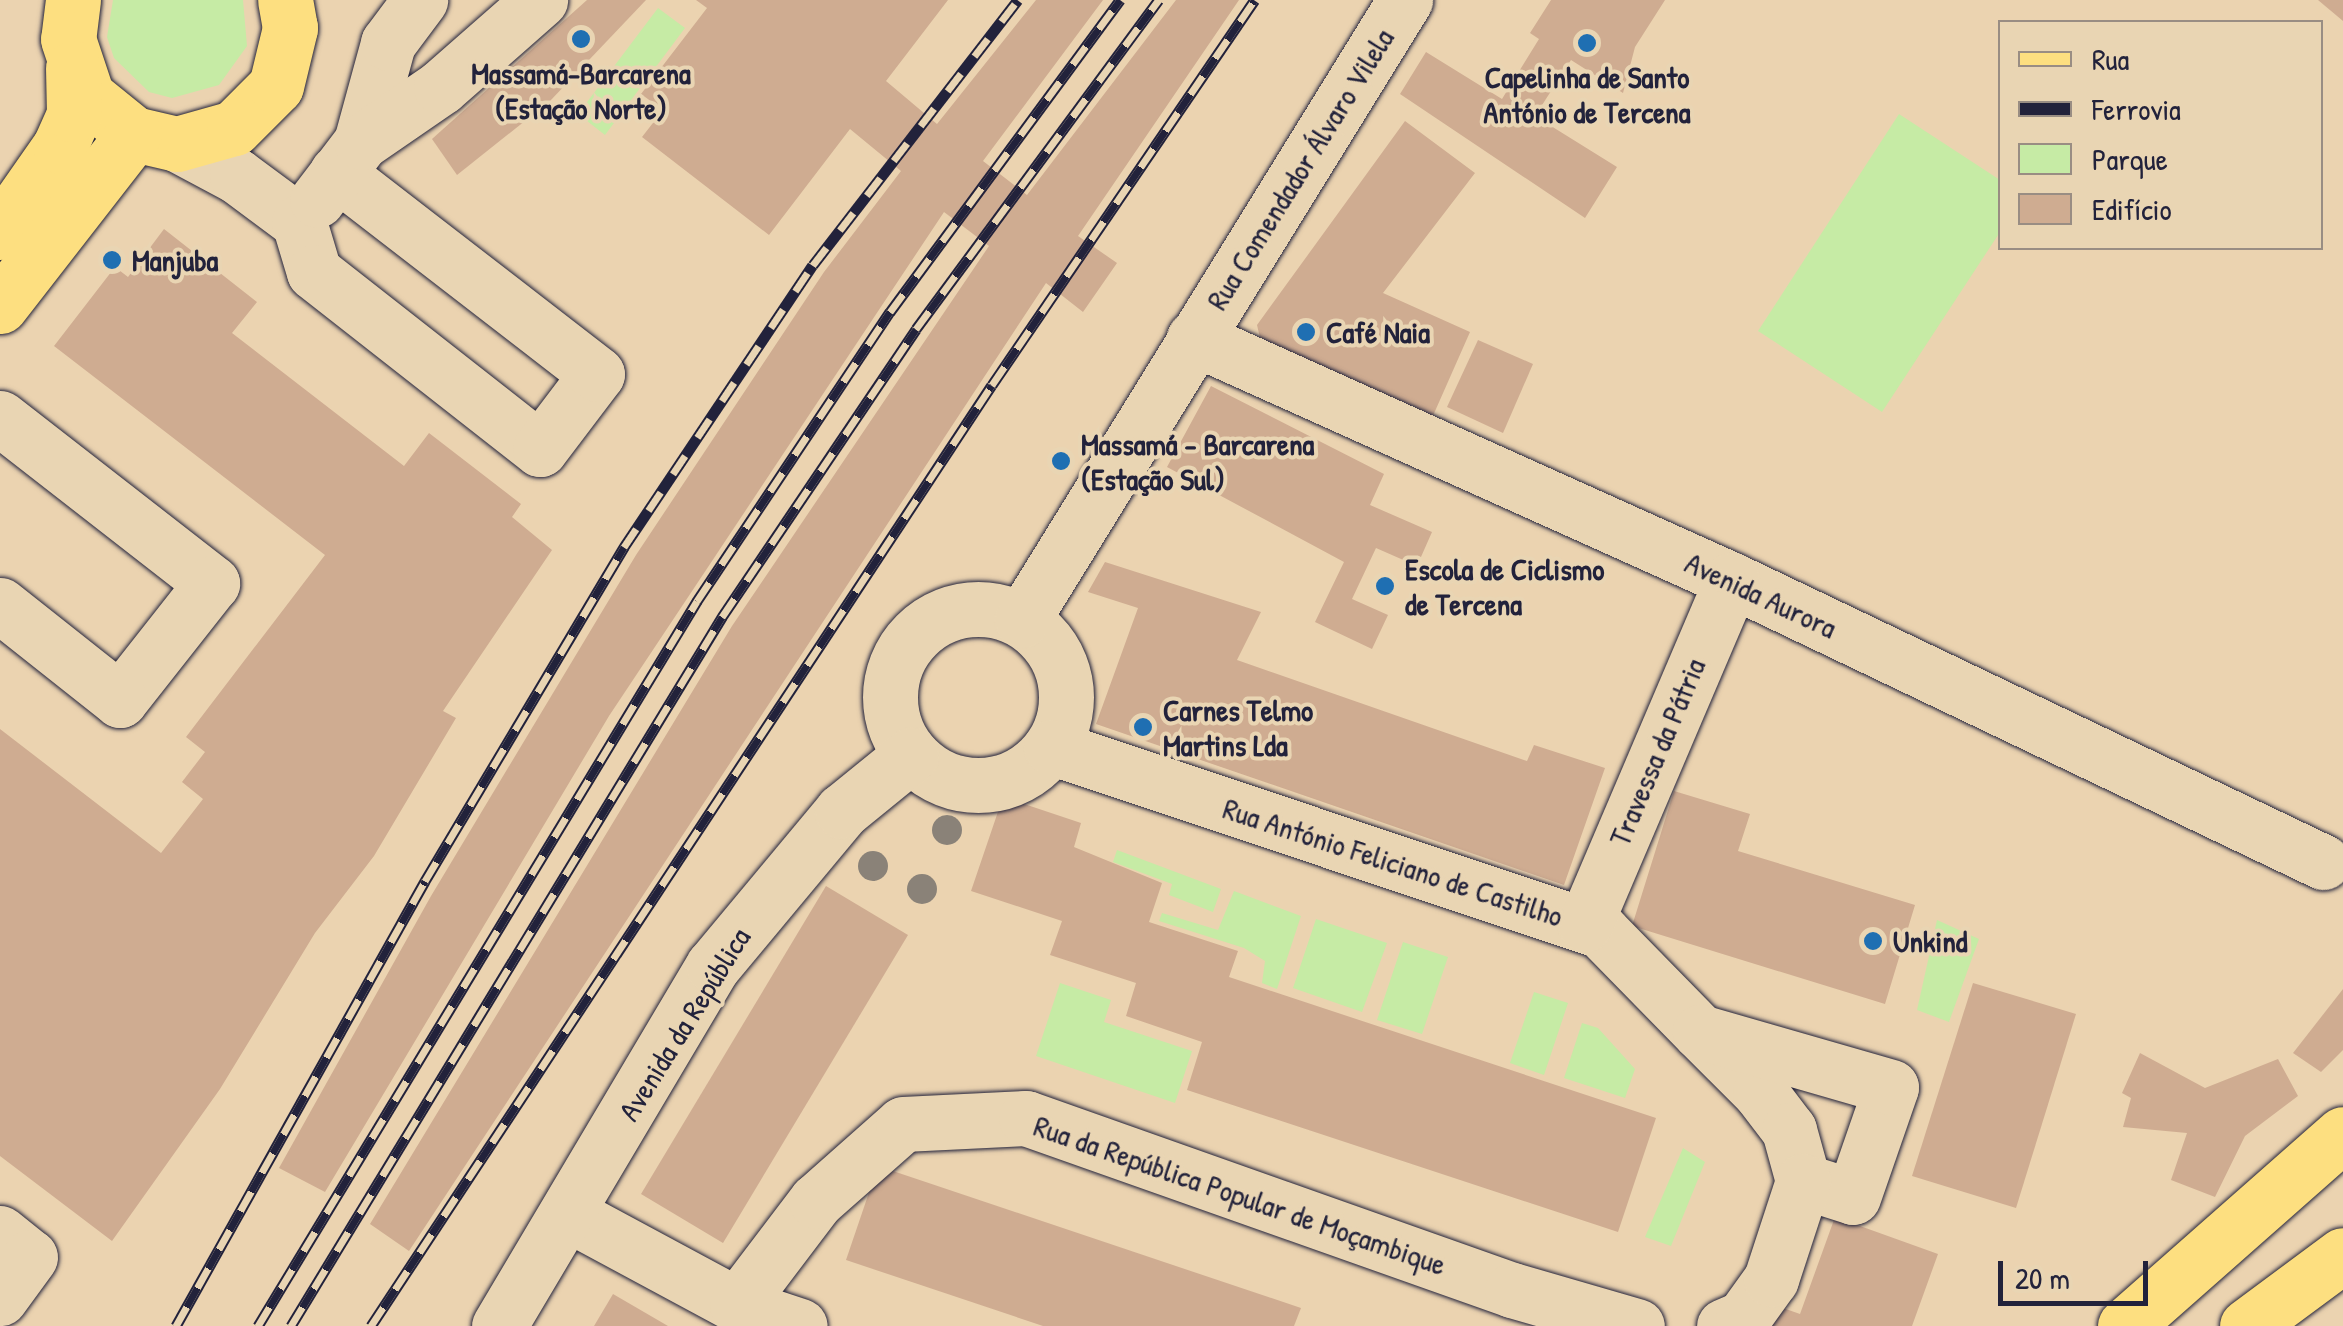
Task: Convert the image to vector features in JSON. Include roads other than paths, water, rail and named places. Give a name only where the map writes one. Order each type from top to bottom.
[{"type":"main road","points":[[73,68],[107,118],[155,139],[234,128],[276,86],[290,28],[284,0]]},
{"type":"main road","points":[[2,227],[74,115],[70,3]]},
{"type":"main road","points":[[0,306],[155,139]]},
{"type":"main road","points":[[2124,1326],[2343,1134]]},
{"type":"main road","points":[[2247,1326],[2343,1256]]},
{"type":"street","points":[[349,157],[388,43],[420,0]]},
{"type":"street","points":[[300,222],[349,157],[441,87],[540,0]]},
{"type":"street","name":"Rua Comendador Álvaro Vilela","points":[[1194,338],[1405,0]]},
{"type":"street","points":[[155,139],[237,176],[300,222],[314,272],[540,449],[598,374],[349,157]]},
{"type":"street","points":[[1022,620],[1194,338]]},
{"type":"street","name":"Avenida Aurora","points":[[1194,338],[1732,580],[2323,862]]},
{"type":"street","points":[[0,418],[212,583],[120,700],[0,605]]},
{"type":"street","name":"Travessa da Pátria","points":[[1585,924],[1732,580]]},
{"type":"street","points":[[969,609],[1022,620],[1060,664],[1063,721],[1050,748],[1008,780],[983,786],[931,773],[911,755],[896,732],[892,678],[919,631],[969,609]]},
{"type":"street","name":"Rua António Feliciano de Castilho","points":[[1050,748],[1601,932],[1789,1130],[1803,1181]]},
{"type":"street","name":"Avenida da República","points":[[500,1326],[713,966],[842,811],[911,755]]},
{"type":"street","points":[[1700,1032],[1891,1087],[1853,1197],[1803,1181],[1771,1279],[1743,1318],[1724,1326]]},
{"type":"street","name":"Rua da República Popular de Moçambique","points":[[737,1305],[816,1200],[903,1124],[1026,1118],[1512,1290],[1637,1326]]},
{"type":"street","points":[[568,1214],[737,1305],[800,1326]]},
{"type":"street","points":[[0,1233],[30,1256],[0,1298]]},
{"type":"railway","points":[[176,1326],[425,881],[624,547],[813,265],[1018,0]]},
{"type":"railway","points":[[258,1326],[697,601],[890,312],[1120,0]]},
{"type":"railway","points":[[291,1326],[722,617],[916,329],[1159,0]]},
{"type":"railway","points":[[371,1326],[992,385],[1255,0]]},
{"type":"place","name":"Massamá-Barcarena (Estação Norte)","points":[[581,39]]},
{"type":"place","name":"Capelinha de Santo António de Tercena","points":[[1587,43]]},
{"type":"place","name":"Manjuba","points":[[112,260]]},
{"type":"place","name":"Café Naia","points":[[1306,332]]},
{"type":"place","name":"Massamá - Barcarena (Estação Sul)","points":[[1061,461]]},
{"type":"place","name":"Escola de Ciclismo de Tercena","points":[[1385,586]]},
{"type":"place","name":"Carnes Telmo Martins Lda","points":[[1143,727]]},
{"type":"place","name":"Unkind","points":[[1873,941]]}]
